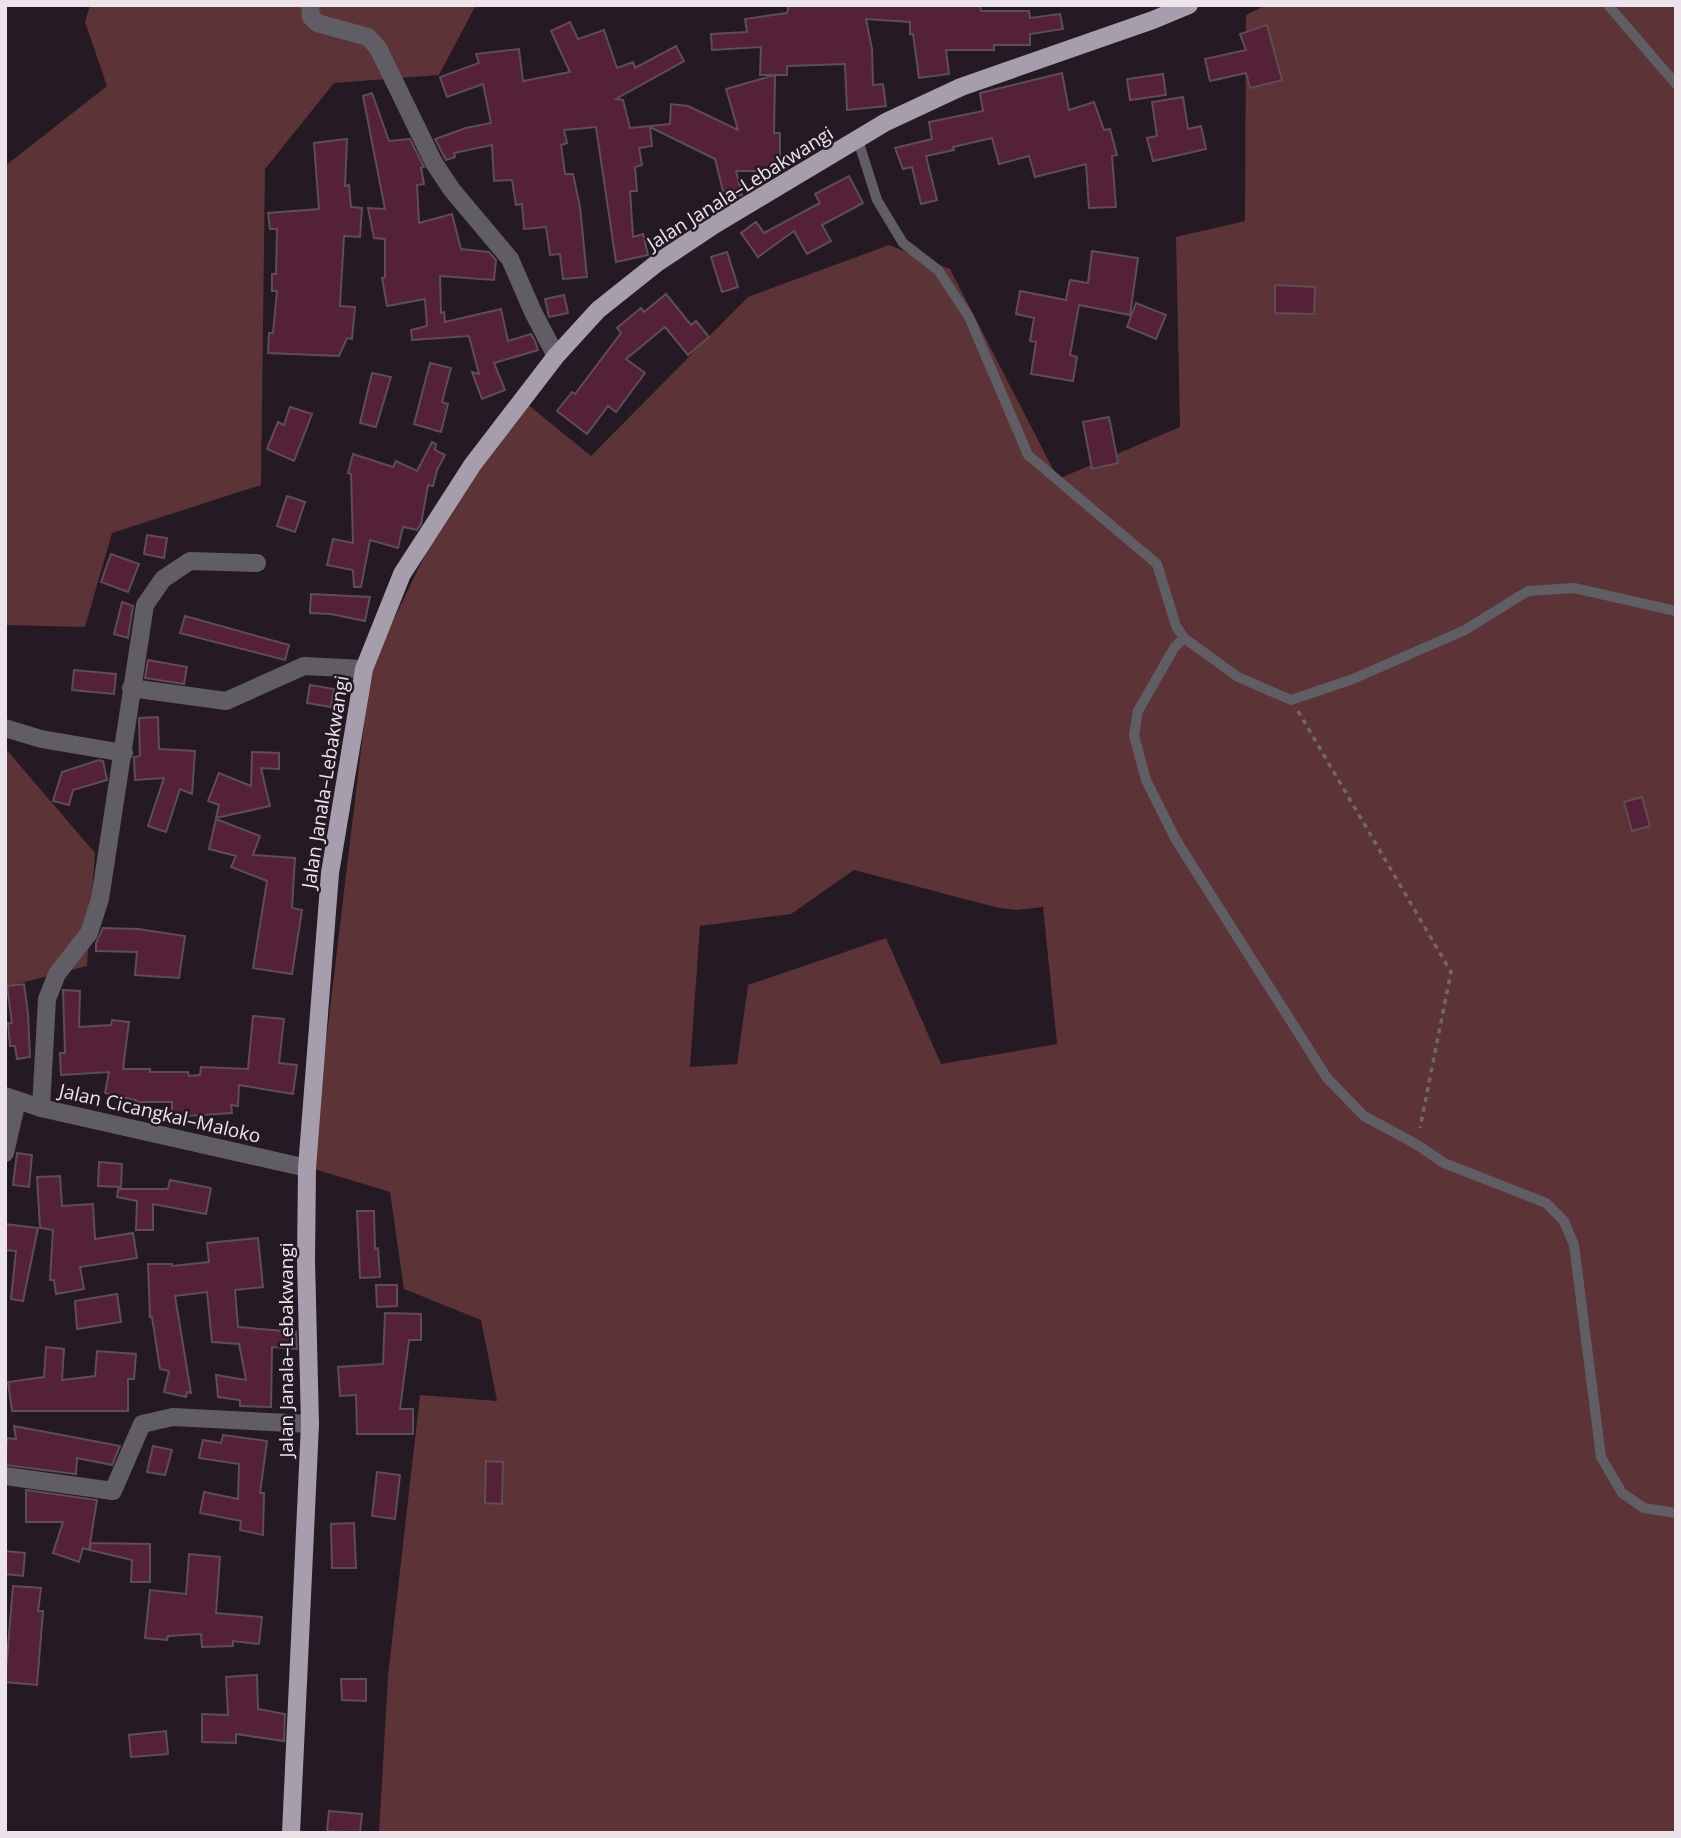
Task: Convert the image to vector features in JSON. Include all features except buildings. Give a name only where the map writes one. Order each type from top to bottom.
[{"type":"main road","name":"Jalan Janala–Lebakwangi","points":[[292,1833],[310,1424],[307,1168],[330,873],[364,669],[402,574],[472,464],[556,356],[598,310],[657,263],[713,225],[886,122],[961,87],[1189,5]]},
{"type":"street","points":[[310,5],[311,17],[317,23],[368,37],[378,48],[434,163],[452,190],[510,260],[556,356]]},
{"type":"street","points":[[41,1108],[47,999],[57,974],[89,933],[100,899],[145,605],[163,579],[190,561],[257,563]]},
{"type":"street","points":[[131,688],[226,701],[304,666],[364,669]]},
{"type":"street","points":[[5,728],[41,739],[124,753]]},
{"type":"street","points":[[5,1153],[11,1099]]},
{"type":"street","name":"Jalan Cicangkal–Maloko","points":[[11,1099],[307,1168]]},
{"type":"street","points":[[5,1476],[113,1491],[142,1424],[173,1417],[310,1424]]},
{"type":"lane","points":[[1608,5],[1676,84]]},
{"type":"lane","points":[[858,140],[877,200],[903,243],[938,270],[969,317],[1028,455],[1157,564],[1176,626],[1184,638],[1238,677],[1291,700],[1353,679],[1465,630],[1528,591],[1574,588],[1676,611]]},
{"type":"lane","points":[[1184,638],[1174,648],[1138,711],[1134,735],[1146,780],[1176,840],[1327,1079],[1364,1116],[1416,1144],[1444,1163],[1546,1203],[1564,1221],[1574,1245],[1601,1457],[1622,1493],[1644,1508],[1676,1513]]},
{"type":"path","points":[[1291,700],[1451,972],[1416,1144]]},
{"type":"shaded area","points":[[90,5],[476,5],[439,75],[334,83],[265,169],[261,485],[112,533],[85,627],[5,625],[5,166],[107,86],[85,22]]},
{"type":"shaded area","points":[[1266,5],[1676,5],[1676,1833],[379,1833],[388,1676],[420,1395],[497,1401],[481,1320],[404,1289],[390,1192],[311,1168],[371,666],[440,524],[526,403],[591,456],[748,297],[889,245],[950,269],[1058,479],[1180,427],[1176,237],[1245,221],[1246,15]],"holes":[[[854,870],[999,908],[1016,910],[1043,907],[1057,1044],[941,1064],[886,938],[748,985],[737,1064],[690,1067],[700,926],[791,914]]]},
{"type":"shaded area","points":[[5,748],[95,853],[87,966],[5,987]]}]
